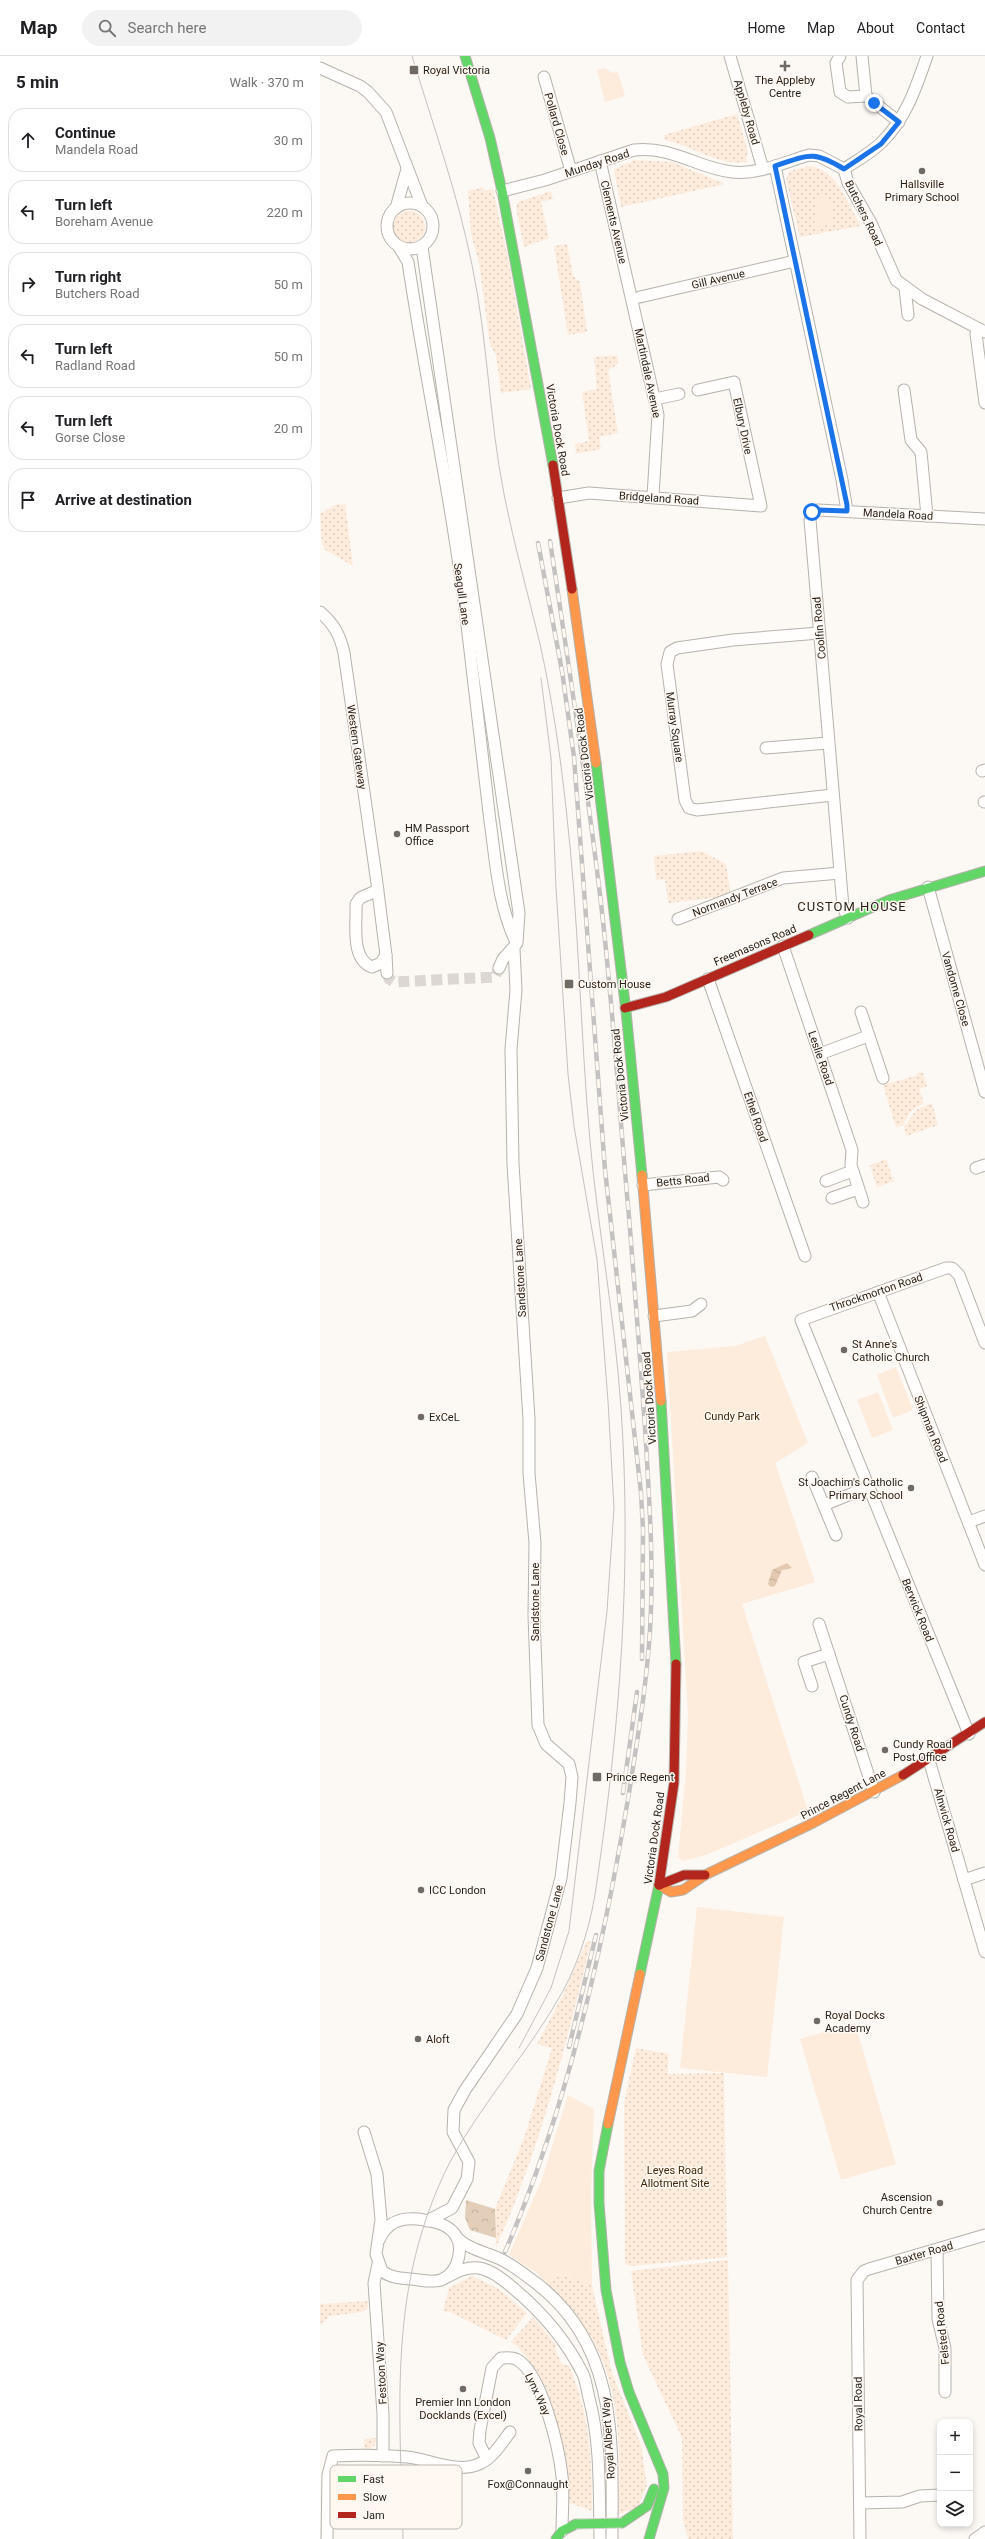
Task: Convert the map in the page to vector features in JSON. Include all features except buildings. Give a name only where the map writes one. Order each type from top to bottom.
[{"type":"street","name":"Victoria Dock Road","points":[[465,56],[490,138],[502,191],[558,498],[593,726],[625,1008],[643,1184],[654,1316],[665,1461],[677,1710],[674,1785],[659,1885],[599,2171],[599,2203],[606,2290],[620,2362],[651,2447]]},
{"type":"street","name":"Appleby Road","points":[[730,56],[763,169]]},
{"type":"street","points":[[840,56],[836,63],[840,92],[848,97],[866,96],[899,122]]},
{"type":"street","points":[[862,56],[866,96]]},
{"type":"street","points":[[844,169],[881,144],[899,122],[909,105],[927,56]]},
{"type":"street","points":[[320,68],[360,86],[381,105],[394,130],[407,169],[422,206],[431,216],[433,229],[432,236],[422,247],[406,250],[399,247]]},
{"type":"street","name":"Pollard Close","points":[[544,77],[571,171]]},
{"type":"street","name":"Munday Road","points":[[502,191],[645,149],[681,155],[717,169],[732,172],[763,169]]},
{"type":"street","name":"Butchers Road","points":[[763,169],[809,155],[819,156],[844,169],[848,183],[871,223],[896,280],[905,288],[982,331]]},
{"type":"street","name":"Clements Avenue","points":[[600,161],[637,322]]},
{"type":"street","points":[[775,166],[847,511]]},
{"type":"street","name":"Seagull Lane","points":[[407,169],[396,208],[391,214],[387,228],[393,242],[399,247],[408,262],[432,417],[447,488],[469,643],[473,689],[499,884],[505,918],[515,946]]},
{"type":"street","points":[[396,208],[408,203],[422,206]]},
{"type":"street","name":"Seagull Lane","points":[[422,247],[519,913],[515,946]]},
{"type":"street","name":"Gill Avenue","points":[[640,297],[795,261]]},
{"type":"street","points":[[905,288],[908,315]]},
{"type":"street","name":"Martindale Avenue","points":[[637,322],[658,415],[653,496]]},
{"type":"street","points":[[982,331],[976,334],[983,374],[985,403]]},
{"type":"street","name":"Elbury Drive","points":[[698,390],[734,382],[761,506]]},
{"type":"street","points":[[904,390],[911,440],[921,452],[927,516]]},
{"type":"street","points":[[655,399],[679,394]]},
{"type":"street","name":"Bridgeland Road","points":[[558,498],[589,493],[653,496],[761,506]]},
{"type":"street","name":"Mandela Road","points":[[812,512],[818,510],[847,511],[985,519]]},
{"type":"street","name":"Coolfin Road","points":[[812,512],[810,520],[828,743],[843,907],[848,918]]},
{"type":"street","name":"Western Gateway","points":[[320,612],[331,621],[340,635],[344,653],[378,890],[387,973]]},
{"type":"street","name":"Murray Square","points":[[819,633],[733,640],[677,648],[670,652],[667,664],[685,800],[689,808],[697,810],[833,795]]},
{"type":"street","points":[[766,748],[828,743]]},
{"type":"street","name":"Freemasons Road","points":[[625,1008],[649,1003],[848,918],[928,886],[985,870]]},
{"type":"street","name":"Normandy Terrace","points":[[678,919],[783,878],[840,873]]},
{"type":"street","name":"Vandome Close","points":[[928,886],[980,1057],[985,1092]]},
{"type":"street","points":[[378,890],[360,898],[356,904],[358,953],[361,961],[372,966],[381,963],[386,955]]},
{"type":"street","points":[[499,968],[503,959],[515,946]]},
{"type":"street","name":"Sandstone Lane","points":[[452,2208],[465,2185],[470,2170],[469,2162],[453,2132],[454,2110],[465,2090],[517,2014],[537,1968],[561,1878],[572,1777],[569,1764],[546,1744],[538,1725],[534,1615],[535,1544],[529,1473],[529,1419],[513,1164],[511,1050],[516,990],[515,946]]},
{"type":"street","name":"Leslie Road","points":[[783,946],[852,1150],[852,1171],[863,1202]]},
{"type":"street","name":"Ethel Road","points":[[708,979],[805,1256]]},
{"type":"street","points":[[861,1012],[883,1078]]},
{"type":"street","points":[[820,1054],[868,1036]]},
{"type":"street","points":[[826,1181],[852,1171]]},
{"type":"street","name":"Betts Road","points":[[643,1184],[719,1177],[723,1180]]},
{"type":"street","points":[[832,1198],[858,1189]]},
{"type":"street","name":"Throckmorton Road","points":[[801,1320],[946,1268],[952,1268],[959,1275],[985,1343]]},
{"type":"street","name":"Shipman Road","points":[[878,1292],[985,1565]]},
{"type":"street","points":[[654,1316],[692,1311],[701,1304]]},
{"type":"street","name":"Berwick Road","points":[[801,1320],[969,1734]]},
{"type":"street","points":[[812,1477],[836,1535]]},
{"type":"street","points":[[824,1505],[868,1487]]},
{"type":"street","points":[[969,1522],[985,1516]]},
{"type":"street","name":"Cundy Road","points":[[819,1624],[874,1792]]},
{"type":"street","points":[[812,1686],[804,1662],[829,1654]]},
{"type":"street","name":"Prince Regent Lane","points":[[705,1875],[684,1875],[659,1885],[666,1892],[678,1892],[694,1884],[705,1875],[874,1792],[929,1760],[985,1722]]},
{"type":"street","name":"Alnwick Road","points":[[929,1760],[985,1952]]},
{"type":"street","points":[[964,1880],[985,1872]]},
{"type":"street","points":[[364,2132],[378,2174],[381,2220],[376,2254],[378,2264],[382,2271],[395,2278],[432,2282],[449,2276],[454,2269],[458,2257],[452,2208],[427,2221]]},
{"type":"street","points":[[378,2240],[385,2227],[394,2222],[408,2218],[445,2226],[455,2235]]},
{"type":"street","name":"Royal Albert Way","points":[[455,2235],[470,2247],[515,2267],[542,2288],[570,2316],[594,2355],[604,2385],[609,2417],[612,2539]]},
{"type":"street","name":"Baxter Road","points":[[864,2271],[985,2235]]},
{"type":"street","name":"Felsted Road","points":[[937,2250],[938,2319],[945,2348],[945,2392]]},
{"type":"street","name":"Festoon Way","points":[[378,2264],[374,2291],[383,2414],[383,2456]]},
{"type":"street","name":"Royal Albert Way","points":[[449,2276],[468,2267],[479,2267],[501,2278],[546,2320],[561,2337],[583,2376],[595,2420],[600,2539]]},
{"type":"street","name":"Royal Road","points":[[860,2539],[857,2280],[864,2271]]},
{"type":"street","points":[[374,2291],[378,2285],[395,2278]]},
{"type":"street","name":"Lynx Way","points":[[487,2459],[479,2443],[492,2368],[501,2358],[515,2358],[524,2366],[536,2385],[545,2405],[555,2435],[562,2478],[559,2535]]},
{"type":"street","points":[[462,2468],[479,2464],[487,2459],[498,2450],[510,2432]]},
{"type":"street","points":[[622,2523],[647,2506],[653,2493],[655,2478],[651,2447]]},
{"type":"street","points":[[646,2538],[664,2488],[659,2462],[651,2447]]},
{"type":"street","points":[[330,2465],[333,2456],[383,2456],[409,2457],[448,2465]]},
{"type":"street","points":[[328,2539],[328,2474],[330,2467]]},
{"type":"street","points":[[860,2503],[902,2502],[920,2496],[937,2495]]},
{"type":"street","points":[[559,2535],[576,2524],[622,2523],[632,2527]]},
{"type":"green space","points":[[604,68],[613,73],[618,72],[625,96],[605,102],[597,70]]},
{"type":"green space","points":[[737,114],[748,152],[746,162],[725,161],[665,140],[664,135]]},
{"type":"green space","points":[[635,160],[672,162],[725,184],[621,207],[614,169]]},
{"type":"green space","points":[[809,166],[819,169],[827,174],[841,189],[861,226],[800,237],[786,179],[790,171]]},
{"type":"green space","points":[[483,187],[484,191],[493,189],[509,263],[531,389],[501,393],[496,355],[490,345],[479,263],[471,234],[468,191]]},
{"type":"green space","points":[[551,191],[553,199],[541,202],[549,238],[524,247],[516,207],[518,202]]},
{"type":"green space","points":[[817,196],[832,200],[830,210],[834,224],[820,227],[814,226]]},
{"type":"green space","points":[[406,211],[412,211],[422,218],[425,227],[424,233],[418,240],[412,243],[406,243],[396,236],[393,230],[393,224],[400,214]]},
{"type":"green space","points":[[567,244],[573,276],[580,282],[587,332],[568,335],[554,246]]},
{"type":"green space","points":[[617,355],[618,364],[608,370],[618,433],[599,437],[601,449],[576,454],[575,444],[589,441],[582,392],[597,389],[594,357]]},
{"type":"green space","points":[[345,504],[353,566],[324,549],[322,541],[320,514],[335,505]]},
{"type":"green space","points":[[701,851],[726,864],[731,896],[668,903],[665,879],[656,880],[654,856]]},
{"type":"green space","points":[[919,1072],[923,1073],[927,1086],[919,1089],[924,1103],[911,1111],[903,1125],[896,1127],[883,1085],[915,1076]]},
{"type":"green space","points":[[932,1103],[938,1125],[906,1136],[904,1127],[916,1110]]},
{"type":"green space","points":[[886,1159],[894,1181],[877,1187],[870,1165]]},
{"type":"green space","name":"Cundy Park","points":[[765,1336],[808,1443],[775,1463],[815,1582],[742,1604],[808,1811],[706,1855],[682,1861],[678,1857],[686,1772],[688,1715],[667,1352],[735,1346]]},
{"type":"green space","points":[[896,1367],[913,1410],[893,1418],[877,1375]]},
{"type":"green space","points":[[878,1392],[893,1430],[872,1438],[857,1400]]},
{"type":"green space","points":[[697,1907],[784,1917],[767,2077],[680,2068]]},
{"type":"green space","points":[[587,1941],[591,1942],[551,2097],[526,2172],[496,2247],[495,2209],[524,2138],[552,2048],[537,2044],[562,1997]]},
{"type":"green space","points":[[855,2023],[896,2164],[841,2180],[800,2039]]},
{"type":"green space","name":"Leyes Road Allotment Site","points":[[636,2048],[669,2054],[667,2074],[724,2073],[727,2257],[631,2266],[625,2264],[624,2103]]},
{"type":"green space","points":[[568,2095],[594,2109],[591,2193],[592,2286],[571,2277],[557,2274],[548,2285],[537,2273],[509,2255],[542,2179]]},
{"type":"green space","points":[[466,2200],[495,2209],[496,2238],[470,2230],[465,2218]]},
{"type":"green space","points":[[728,2260],[733,2539],[688,2539],[683,2520],[682,2438],[643,2355],[631,2271]]},
{"type":"green space","points":[[556,2274],[571,2277],[592,2286],[612,2373],[641,2445],[647,2485],[638,2507],[618,2514],[619,2441],[612,2393],[606,2369],[584,2326],[572,2310],[548,2285]]},
{"type":"green space","points":[[472,2276],[499,2289],[527,2313],[506,2340],[450,2312],[443,2311],[449,2288]]},
{"type":"green space","points":[[368,2301],[368,2308],[362,2312],[330,2316],[320,2325],[320,2304]]},
{"type":"green space","points":[[533,2317],[556,2345],[555,2349],[562,2364],[569,2366],[576,2384],[586,2420],[590,2455],[592,2511],[567,2502],[555,2440],[542,2391],[533,2369],[523,2353],[511,2342]]},
{"type":"green space","points":[[377,2438],[375,2445],[368,2450],[365,2449],[364,2439]]},
{"type":"water","points":[[787,1563],[792,1568],[782,1570],[775,1586],[771,1587],[768,1584],[772,1570]]},
{"type":"tunnel","points":[[387,973],[389,979],[394,982],[495,977],[499,968]]},
{"type":"tram line","points":[[401,2465],[400,2394],[402,2347],[407,2301],[416,2255],[430,2208],[450,2162],[463,2140],[536,2035],[563,1991],[575,1965],[589,1924],[597,1881],[605,1822],[618,1705],[622,1646],[625,1527],[621,1408],[611,1308],[593,1174],[584,1058],[574,891],[558,746],[552,705],[540,644],[504,494],[495,437],[482,322],[472,265],[460,213],[445,160],[412,56]]},
{"type":"tram line","points":[[519,2048],[551,1988],[569,1931],[607,1611],[614,1508],[608,1401],[597,1259],[574,1126],[568,1074],[556,888],[551,758],[541,678]]},
{"type":"tram line","points":[[403,2529],[403,2539]]},
{"type":"railway","points":[[505,2252],[527,2198],[547,2142],[564,2086],[580,2030],[607,1915],[636,1752],[648,1656],[651,1609],[651,1546],[646,1443],[609,975],[589,806],[550,541]]},
{"type":"railway","points":[[538,543],[562,671],[574,757],[605,1170],[641,1493],[643,1529],[642,1659]]},
{"type":"railway","points":[[623,1793],[637,1692]]},
{"type":"railway","points":[[569,2047],[596,1935]]},
{"type":"traffic: fast","points":[[465,56],[490,138],[502,191],[553,465]]},
{"type":"traffic: fast","points":[[596,763],[626,1011],[642,1175]]},
{"type":"traffic: fast","points":[[809,935],[889,900],[985,871]]},
{"type":"traffic: fast","points":[[661,1401],[676,1664]]},
{"type":"traffic: fast","points":[[640,1974],[659,1885]]},
{"type":"traffic: fast","points":[[608,2124],[599,2171],[599,2203],[606,2290],[620,2362],[629,2392],[663,2474],[664,2488],[649,2539]]},
{"type":"traffic: fast","points":[[622,2523],[647,2506],[654,2489]]},
{"type":"traffic: fast","points":[[576,2524],[622,2523]]},
{"type":"traffic: fast","points":[[556,2539],[562,2531],[576,2524]]},
{"type":"traffic: slow","points":[[572,589],[596,763]]},
{"type":"traffic: slow","points":[[642,1175],[661,1401]]},
{"type":"traffic: slow","points":[[659,1885],[671,1892],[683,1890],[705,1875],[813,1823],[903,1775]]},
{"type":"traffic: slow","points":[[608,2124],[640,1974]]},
{"type":"traffic: jam","points":[[553,465],[572,589]]},
{"type":"traffic: jam","points":[[625,1008],[666,997],[809,935]]},
{"type":"traffic: jam","points":[[659,1885],[674,1783],[676,1664]]},
{"type":"traffic: jam","points":[[903,1775],[985,1722]]},
{"type":"traffic: jam","points":[[659,1885],[684,1875],[705,1875]]},
{"type":"place","name":"The Appleby Centre","points":[[785,66]]},
{"type":"place","name":"Royal Victoria","points":[[414,70]]},
{"type":"place","name":"Hallsville Primary School","points":[[922,171]]},
{"type":"place","name":"HM Passport Office","points":[[397,834]]},
{"type":"place","name":"Custom House","points":[[569,984]]},
{"type":"place","name":"St Anne's Catholic Church","points":[[844,1350]]},
{"type":"place","name":"ExCeL","points":[[421,1417]]},
{"type":"place","name":"St Joachim's Catholic Primary School","points":[[911,1488]]},
{"type":"place","name":"Cundy Road Post Office","points":[[885,1750]]},
{"type":"place","name":"Prince Regent","points":[[597,1777]]},
{"type":"place","name":"ICC London","points":[[421,1890]]},
{"type":"place","name":"Royal Docks Academy","points":[[817,2021]]},
{"type":"place","name":"Aloft","points":[[418,2039]]},
{"type":"place","name":"Ascension Church Centre","points":[[940,2203]]},
{"type":"place","name":"Premier Inn London Docklands (Excel)","points":[[463,2389]]},
{"type":"place","name":"Fox@Connaught","points":[[528,2471]]},
{"type":"district","name":"CUSTOM HOUSE","points":[[852,906]]},
{"type":"route","points":[[812,512],[818,510],[847,511],[847,505],[775,166],[809,155],[819,156],[844,169],[881,144],[899,122],[874,103]]}]
